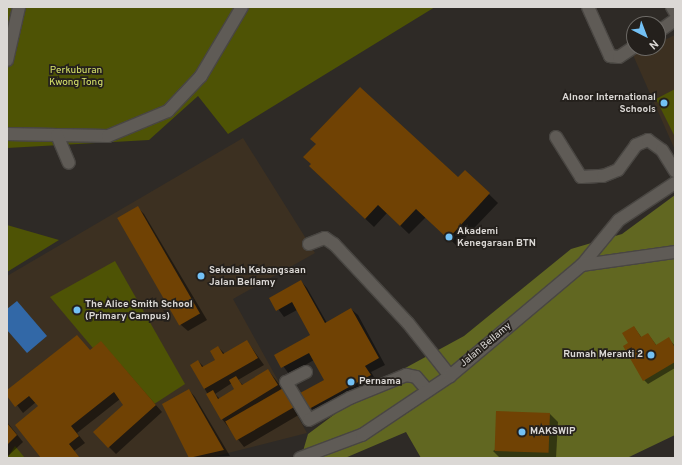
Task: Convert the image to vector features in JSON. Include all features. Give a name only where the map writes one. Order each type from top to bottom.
[{"type":"street","points":[[7,60],[19,7]]},
{"type":"street","points":[[7,134],[108,136],[168,111],[201,76],[242,7]]},
{"type":"street","points":[[588,7],[610,56],[619,57],[626,52]]},
{"type":"street","points":[[672,7],[675,12]]},
{"type":"street","points":[[666,26],[675,20]]},
{"type":"street","points":[[57,135],[69,163]]},
{"type":"street","points":[[556,137],[581,176],[603,176],[618,170],[636,145],[648,140],[662,150],[675,171]]},
{"type":"street","name":"Jalan Bellamy","points":[[300,458],[362,435],[450,376],[582,265],[619,220],[675,183]]},
{"type":"street","points":[[309,244],[326,238],[334,244],[408,323],[450,376]]},
{"type":"street","points":[[582,265],[675,252]]},
{"type":"street","points":[[306,372],[286,382],[309,420],[350,398],[406,375],[416,377],[428,391]]},
{"type":"shaded area","name":"Alnoor International Schools","points":[[675,35],[675,150],[633,56],[666,56],[666,39]]},
{"type":"shaded area","points":[[243,138],[315,253],[233,299],[307,433],[208,458],[7,458],[7,276]]},
{"type":"green space","name":"Perkuburan Kwong Tong","points":[[7,7],[435,7],[228,134],[198,96],[149,140],[7,148]]},
{"type":"green space","points":[[675,89],[675,137],[656,99]]},
{"type":"green space","points":[[675,195],[675,435],[627,458],[421,458],[406,432],[345,458],[301,458],[308,434],[374,385],[464,336],[571,249],[622,234]]},
{"type":"green space","points":[[7,225],[59,240],[7,272]]},
{"type":"green space","points":[[115,261],[185,384],[145,410],[50,297]]},
{"type":"green space","points":[[15,446],[25,458],[7,458]]},
{"type":"water","points":[[17,301],[47,336],[27,353],[7,330],[7,309]]},
{"type":"building","points":[[360,87],[458,177],[465,170],[490,193],[448,239],[416,209],[400,226],[378,205],[365,219],[309,166],[311,164],[303,157],[316,144],[310,139]]},
{"type":"building","points":[[138,206],[200,313],[179,325],[117,218]]},
{"type":"building","points":[[301,280],[325,323],[351,308],[379,358],[365,366],[371,375],[309,409],[300,393],[324,380],[309,353],[281,368],[274,355],[310,335],[292,302],[276,311],[269,298]]},
{"type":"building","name":"Rumah Meranti 2","points":[[634,326],[641,337],[648,333],[656,345],[669,337],[675,348],[675,362],[643,381],[623,346],[628,343],[622,333]]},
{"type":"building","points":[[77,335],[90,350],[101,341],[156,405],[108,448],[93,432],[123,405],[114,392],[71,426],[79,436],[69,444],[80,458],[41,458],[15,425],[38,406],[29,396],[15,407],[7,396],[7,390]]},
{"type":"building","points":[[247,340],[258,358],[204,389],[190,365],[198,360],[202,367],[215,360],[210,351],[218,346],[223,354]]},
{"type":"building","points":[[268,369],[278,385],[221,420],[206,394],[213,390],[218,399],[234,389],[229,380],[236,376],[242,385]]},
{"type":"building","points":[[285,387],[296,406],[236,441],[225,422]]},
{"type":"building","points":[[189,389],[224,450],[189,458],[162,404]]},
{"type":"building","name":"MAKSWIP","points":[[496,411],[550,413],[549,453],[495,451]]},
{"type":"building","points":[[7,423],[17,435],[7,445]]},
{"type":"place","name":"Alnoor International Schools","points":[[664,103]]},
{"type":"place","name":"Akademi Kenegaraan BTN","points":[[449,237]]},
{"type":"place","name":"Sekolah Kebangsaan Jalan Bellamy","points":[[201,276]]},
{"type":"place","name":"The Alice Smith School (Primary Campus)","points":[[77,310]]},
{"type":"place","name":"Rumah Meranti 2","points":[[651,355]]},
{"type":"place","name":"Pernama","points":[[351,382]]},
{"type":"place","name":"MAKSWIP","points":[[522,432]]}]
